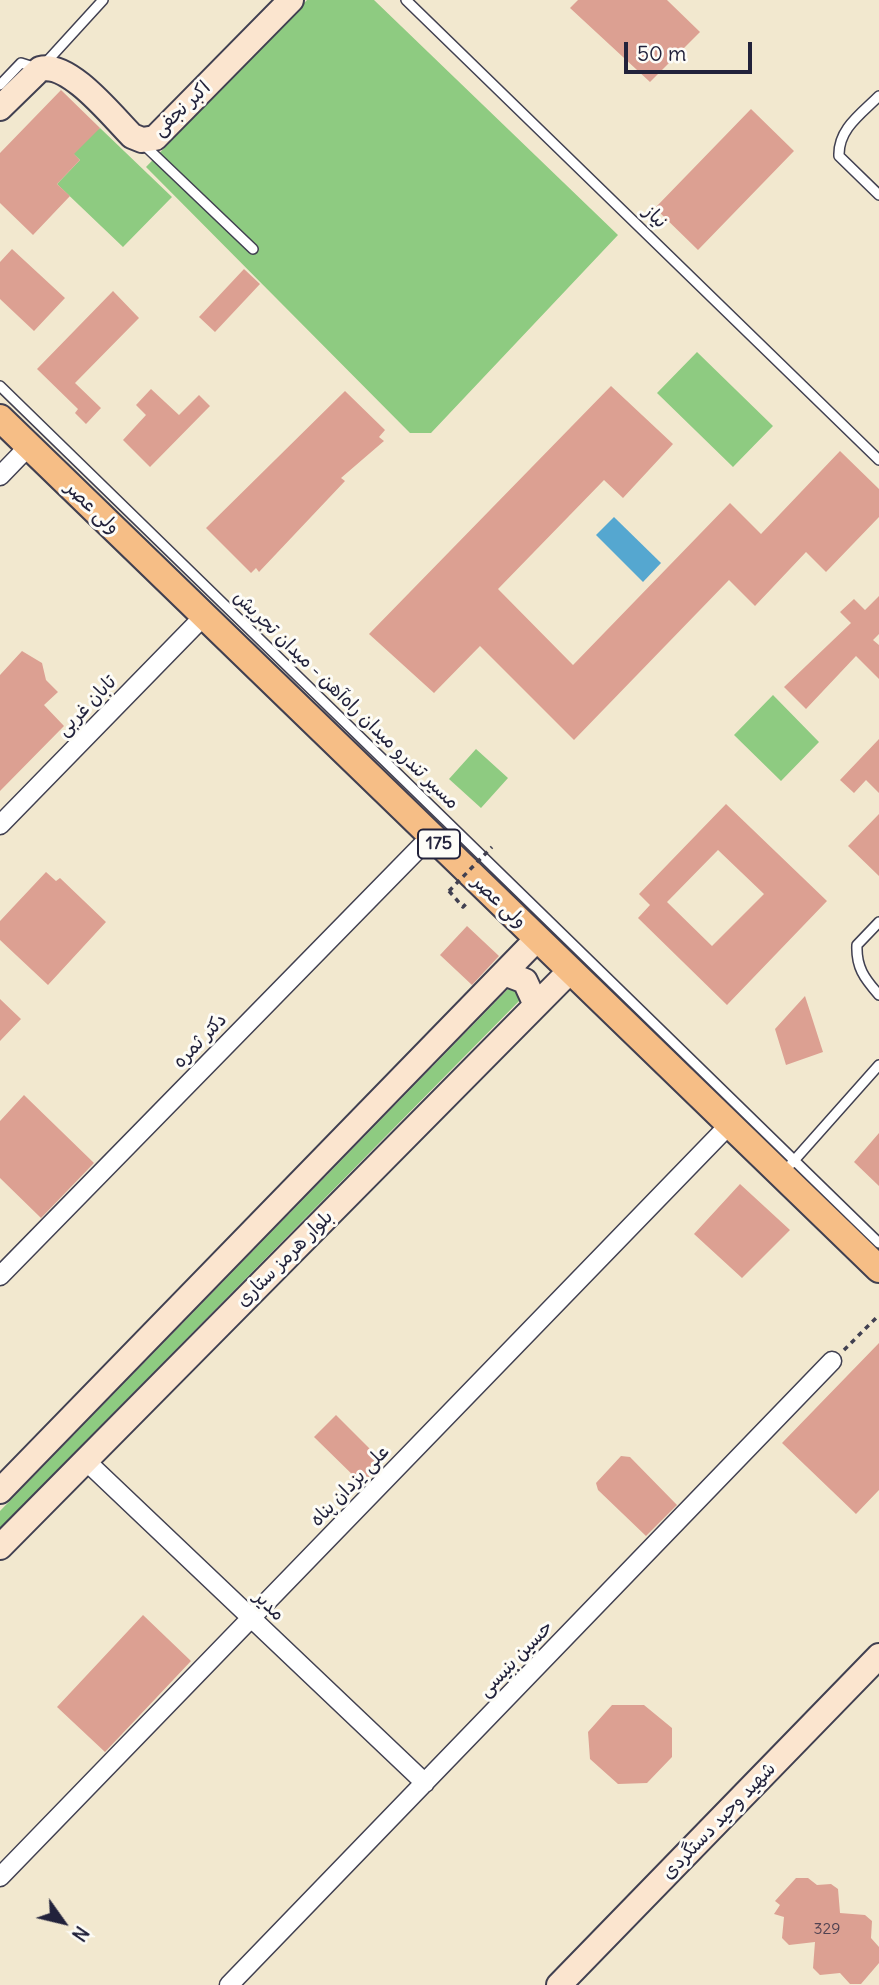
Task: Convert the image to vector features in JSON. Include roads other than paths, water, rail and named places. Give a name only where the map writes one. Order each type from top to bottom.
[{"type":"main road","name":"ولی عصر","points":[[0,418],[729,1125],[787,1168],[879,1269]]},
{"type":"street","name":"اکبر نجفی","points":[[40,69],[50,66],[64,71],[138,139],[161,134],[291,0]]},
{"type":"street","points":[[0,108],[40,69]]},
{"type":"street","points":[[0,477],[29,446]]},
{"type":"street","name":"تابان غربی","points":[[0,825],[204,616]]},
{"type":"street","name":"دکتر ثمره","points":[[0,1276],[431,836]]},
{"type":"street","points":[[0,1491],[537,939]]},
{"type":"street","name":"بلوار هرمز ستاری","points":[[0,1547],[570,971]]},
{"type":"street","points":[[504,973],[525,981],[536,1005]]},
{"type":"street","name":"علی یزدان پناه","points":[[0,1877],[729,1125]]},
{"type":"street","name":"حسین بنیسی","points":[[229,1985],[832,1361]]},
{"type":"street","name":"مدیر","points":[[85,1460],[425,1783]]},
{"type":"street","name":"شهید وحید دستگردی","points":[[559,1985],[879,1656]]},
{"type":"lane","points":[[0,85],[21,63],[40,69],[103,0]]},
{"type":"lane","name":"نیاز","points":[[406,0],[879,460]]},
{"type":"lane","points":[[879,96],[846,129],[838,142],[839,156],[879,195]]},
{"type":"lane","points":[[138,139],[253,249]]},
{"type":"lane","name":"مسیر تندرو میدان راه‌آهن - میدان تجریش","points":[[0,386],[787,1168],[879,1244]]},
{"type":"lane","points":[[879,922],[857,944],[856,961],[863,977],[879,995]]},
{"type":"lane","points":[[787,1168],[879,1065]]},
{"type":"water","points":[[614,517],[661,563],[643,582],[596,535]]}]
